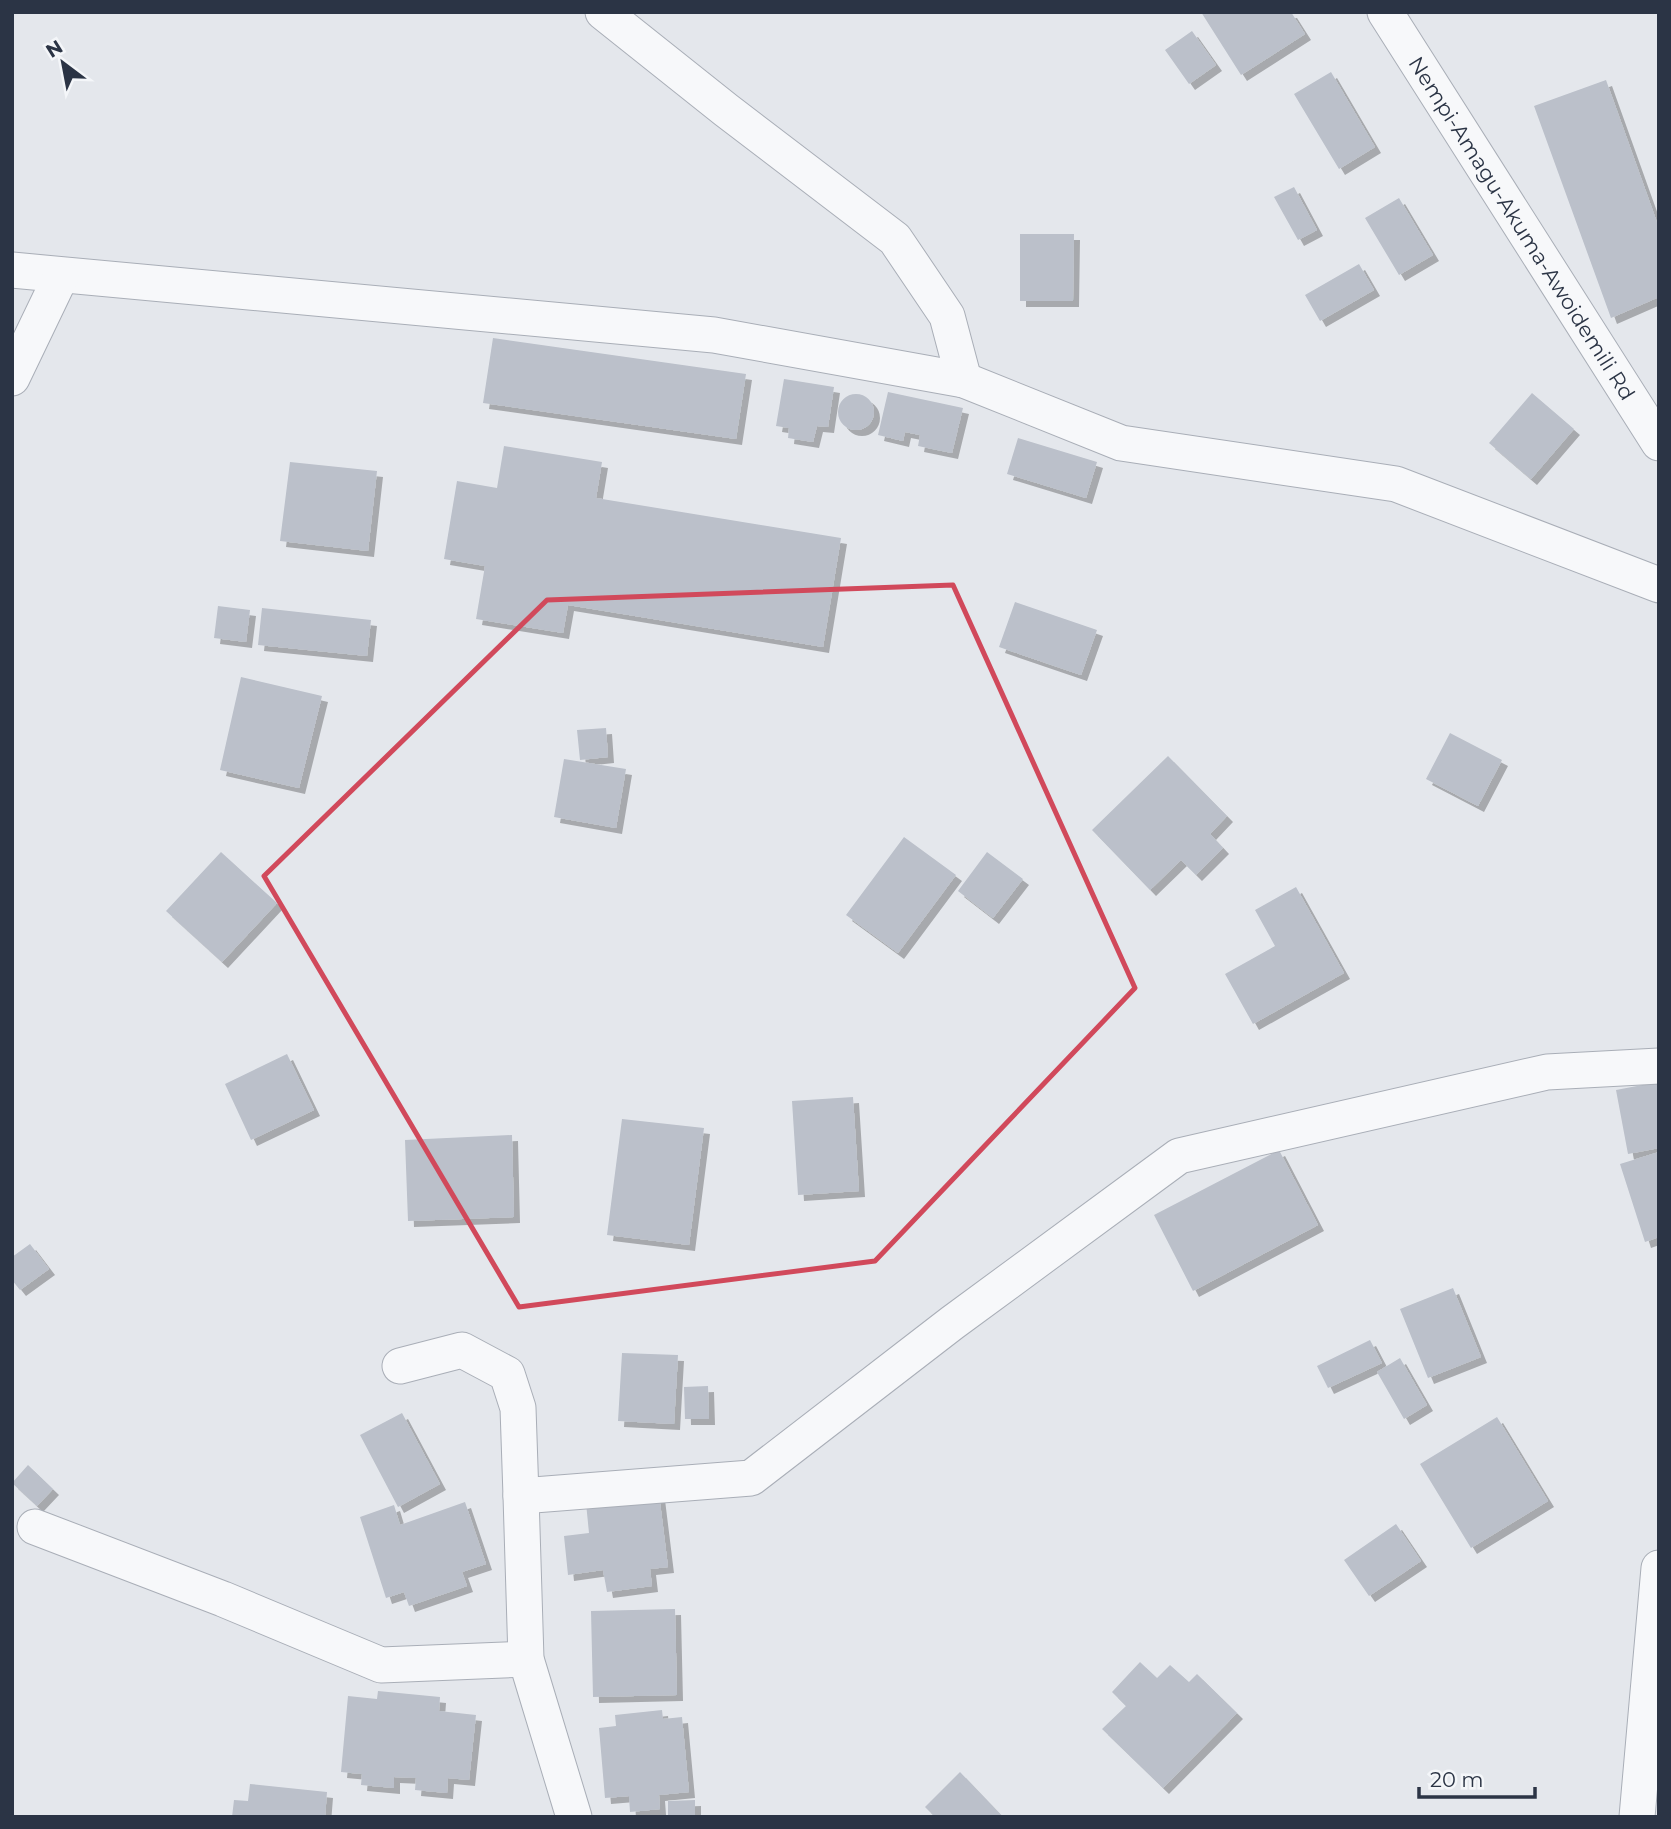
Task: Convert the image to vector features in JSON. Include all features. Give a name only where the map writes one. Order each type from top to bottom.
[{"type":"street","points":[[603,12],[895,239],[947,316],[964,380]]},
{"type":"street","name":"Nempi-Amagu-Akuma-Awoidemili Rd","points":[[1385,12],[1659,443]]},
{"type":"street","points":[[12,270],[714,335],[964,380],[1121,443],[1396,484],[1659,586]]},
{"type":"street","points":[[12,377],[61,276]]},
{"type":"street","points":[[521,1496],[751,1478],[952,1323],[1179,1156],[1547,1072],[1659,1066]]},
{"type":"street","points":[[400,1366],[462,1350],[507,1374],[518,1408],[526,1659],[574,1817]]},
{"type":"street","points":[[35,1527],[223,1599],[381,1665],[526,1659]]},
{"type":"street","points":[[1637,1817],[1659,1568]]},
{"type":"highlighted area","points":[[953,585],[1135,988],[875,1261],[519,1307],[264,876],[547,600]]},
{"type":"building","points":[[1201,12],[1291,12],[1305,34],[1241,75]]},
{"type":"building","points":[[1192,31],[1216,65],[1189,84],[1165,50]]},
{"type":"building","points":[[1331,72],[1375,147],[1339,169],[1294,94]]},
{"type":"building","points":[[1606,80],[1659,228],[1659,297],[1611,318],[1534,106]]},
{"type":"building","points":[[1294,187],[1317,230],[1298,240],[1274,197]]},
{"type":"building","points":[[1399,198],[1433,255],[1399,275],[1365,218]]},
{"type":"building","points":[[1020,234],[1074,234],[1073,301],[1020,301]]},
{"type":"building","points":[[1359,264],[1374,290],[1320,321],[1305,295]]},
{"type":"building","points":[[493,338],[746,374],[736,439],[483,403]]},
{"type":"building","points":[[784,379],[834,387],[828,427],[817,426],[813,442],[788,438],[789,428],[776,426]]},
{"type":"building","points":[[888,392],[963,408],[952,453],[918,446],[920,435],[905,432],[903,441],[878,435]]},
{"type":"building","points":[[1532,393],[1574,429],[1531,479],[1489,443]]},
{"type":"building","points":[[856,394],[869,399],[874,412],[869,425],[856,430],[843,425],[838,412],[843,399]]},
{"type":"building","points":[[1018,438],[1097,462],[1086,498],[1007,474]]},
{"type":"building","points":[[504,446],[602,462],[596,498],[841,538],[823,647],[568,605],[563,633],[476,619],[485,566],[444,559],[457,481],[497,488]]},
{"type":"building","points":[[290,462],[377,471],[368,551],[280,541]]},
{"type":"building","points":[[1015,602],[1097,630],[1081,675],[999,647]]},
{"type":"building","points":[[218,606],[250,610],[246,642],[214,638]]},
{"type":"building","points":[[262,608],[371,620],[367,656],[258,645]]},
{"type":"building","points":[[241,677],[322,696],[299,788],[220,770]]},
{"type":"building","points":[[606,728],[608,757],[580,760],[577,730]]},
{"type":"building","points":[[1450,733],[1502,760],[1478,806],[1426,779]]},
{"type":"building","points":[[1168,756],[1227,816],[1210,834],[1223,848],[1196,875],[1181,860],[1150,890],[1092,830]]},
{"type":"building","points":[[564,759],[626,769],[616,828],[554,817]]},
{"type":"building","points":[[904,837],[956,875],[898,953],[846,915]]},
{"type":"building","points":[[221,852],[277,903],[222,962],[166,911]]},
{"type":"building","points":[[987,852],[1023,879],[993,918],[958,891]]},
{"type":"building","points":[[1296,887],[1344,973],[1253,1024],[1225,974],[1275,946],[1255,910]]},
{"type":"building","points":[[287,1054],[314,1110],[251,1140],[225,1084]]},
{"type":"building","points":[[1658,1082],[1659,1148],[1628,1154],[1616,1090]]},
{"type":"building","points":[[853,1097],[859,1191],[798,1195],[792,1101]]},
{"type":"building","points":[[622,1119],[704,1128],[689,1245],[607,1235]]},
{"type":"building","points":[[512,1135],[514,1217],[408,1221],[405,1140]]},
{"type":"building","points":[[1279,1150],[1318,1225],[1193,1291],[1154,1215]]},
{"type":"building","points":[[1659,1152],[1659,1237],[1645,1242],[1620,1164]]},
{"type":"building","points":[[30,1244],[49,1269],[20,1290],[12,1280],[12,1257]]},
{"type":"building","points":[[1453,1288],[1481,1357],[1428,1378],[1400,1309]]},
{"type":"building","points":[[1370,1340],[1382,1363],[1328,1388],[1317,1366]]},
{"type":"building","points":[[622,1353],[678,1355],[674,1424],[618,1421]]},
{"type":"building","points":[[1400,1358],[1427,1405],[1404,1419],[1377,1372]]},
{"type":"building","points":[[708,1386],[709,1419],[685,1419],[684,1387]]},
{"type":"building","points":[[402,1413],[440,1484],[398,1507],[360,1435]]},
{"type":"building","points":[[1497,1417],[1548,1501],[1471,1548],[1420,1464]]},
{"type":"building","points":[[28,1465],[53,1489],[37,1506],[12,1483]]},
{"type":"building","points":[[659,1494],[668,1567],[650,1569],[652,1586],[607,1592],[603,1570],[568,1575],[564,1536],[589,1533],[586,1503]]},
{"type":"building","points":[[465,1502],[486,1564],[462,1572],[467,1586],[409,1606],[404,1592],[386,1598],[360,1517],[394,1505],[400,1525]]},
{"type":"building","points":[[1396,1524],[1421,1561],[1369,1596],[1344,1560]]},
{"type":"building","points":[[675,1609],[677,1695],[593,1697],[591,1611]]},
{"type":"building","points":[[1140,1662],[1157,1678],[1170,1665],[1189,1682],[1197,1674],[1237,1713],[1163,1788],[1102,1729],[1126,1706],[1112,1692]]},
{"type":"building","points":[[378,1691],[440,1697],[439,1711],[476,1715],[469,1780],[448,1778],[447,1793],[415,1790],[416,1778],[394,1777],[394,1788],[361,1785],[362,1774],[341,1772],[348,1696],[377,1699]]},
{"type":"building","points":[[662,1710],[663,1719],[682,1717],[689,1792],[659,1795],[660,1809],[630,1812],[629,1796],[605,1798],[599,1728],[616,1726],[615,1715]]},
{"type":"building","points":[[960,1772],[1003,1817],[935,1817],[925,1807]]},
{"type":"building","points":[[250,1784],[327,1792],[325,1817],[232,1817],[234,1800],[248,1801]]},
{"type":"building","points":[[695,1800],[695,1817],[668,1817],[668,1801]]}]
